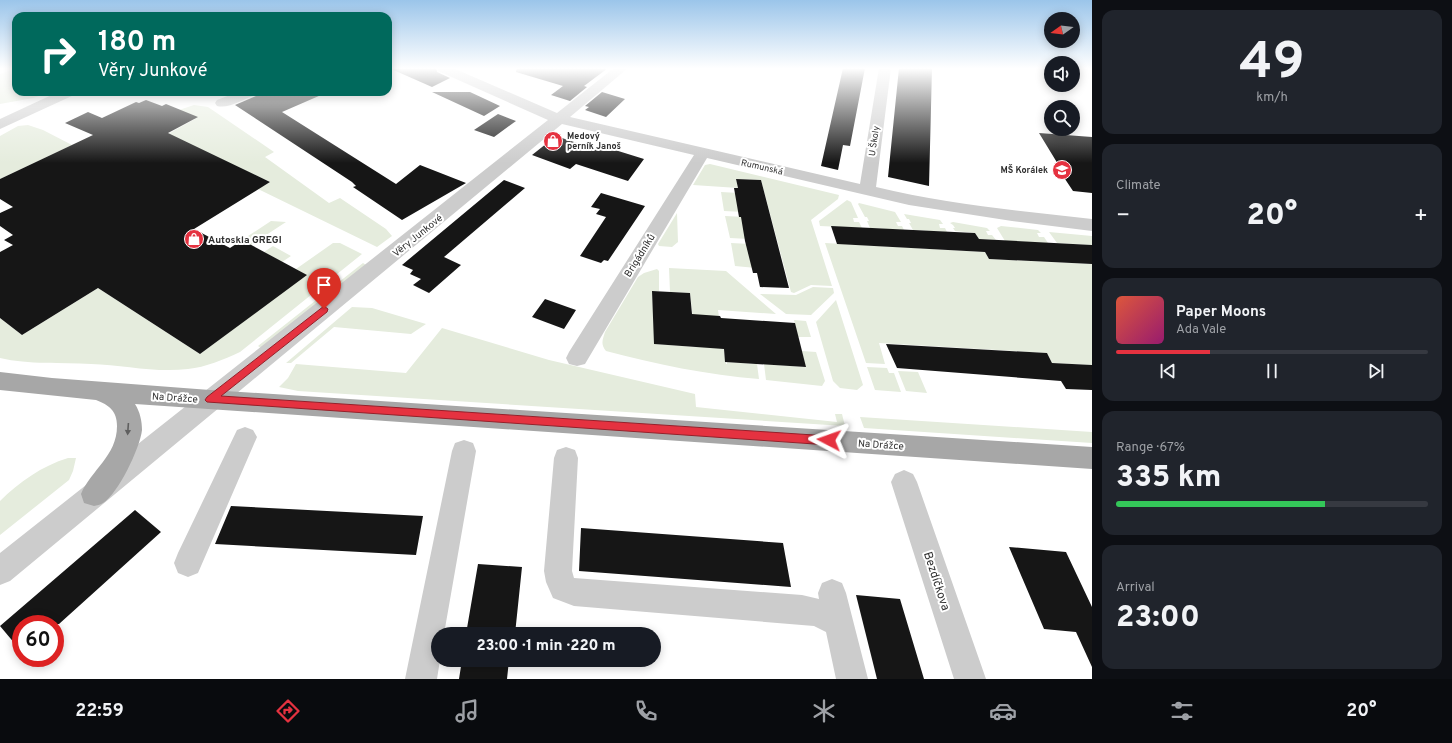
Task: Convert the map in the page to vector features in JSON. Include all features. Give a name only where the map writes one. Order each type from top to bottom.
[{"type":"main road","name":"Na Drážce","points":[[0,381],[86,390],[210,400],[1092,458]]},
{"type":"main road","points":[[86,390],[116,397],[128,410],[129,420],[128,437],[120,459],[106,481],[94,494]]},
{"type":"street","points":[[4,120],[51,100]]},
{"type":"street","points":[[222,103],[230,100]]},
{"type":"street","name":"Rumunská","points":[[516,100],[560,119],[867,191],[909,200],[1012,216],[1092,226]]},
{"type":"street","name":"Věry Junkové","points":[[0,571],[583,100]]},
{"type":"street","name":"U Školy","points":[[867,191],[880,100]]},
{"type":"street","name":"Brigádníků","points":[[577,358],[703,153]]},
{"type":"street","points":[[188,563],[245,437]]},
{"type":"street","points":[[421,679],[464,451]]},
{"type":"street","points":[[566,458],[558,571],[559,582],[564,590],[582,593],[802,610],[815,612],[838,622]]},
{"type":"street","name":"Bezdíčkova","points":[[904,482],[970,679]]},
{"type":"street","points":[[832,593],[852,679]]},
{"type":"green space","points":[[0,100],[24,100],[0,104]]},
{"type":"green space","points":[[194,105],[208,107],[274,152],[265,157],[329,203],[340,198],[386,229],[392,236],[377,247],[258,189],[270,182],[168,134],[195,119],[179,110]]},
{"type":"green space","points":[[28,125],[43,130],[72,145],[0,179],[0,136],[18,126]]},
{"type":"green space","points":[[710,164],[839,195],[838,199],[811,220],[832,286],[811,285],[794,293],[791,292],[761,180],[736,179],[738,188],[693,185],[705,165]]},
{"type":"green space","points":[[721,192],[739,193],[744,212],[724,211]]},
{"type":"green space","points":[[847,200],[851,202],[858,218],[853,218],[854,222],[859,222],[862,228],[820,226],[819,221]]},
{"type":"green space","points":[[858,204],[895,212],[901,222],[896,222],[898,226],[902,226],[904,230],[870,228],[867,221],[869,221],[867,217],[865,217]]},
{"type":"green space","points":[[677,213],[678,242],[672,247],[659,246],[658,244]]},
{"type":"green space","points":[[904,214],[940,220],[943,224],[939,224],[940,228],[945,228],[947,232],[913,230],[909,223],[911,223],[909,219],[907,219]]},
{"type":"green space","points":[[725,216],[745,217],[749,239],[730,238]]},
{"type":"green space","points":[[271,221],[286,222],[251,245],[242,240]]},
{"type":"green space","points":[[953,222],[987,228],[990,231],[986,231],[988,235],[992,235],[996,240],[979,239],[975,233],[955,231],[953,228],[955,228],[950,223]]},
{"type":"green space","points":[[1001,226],[1038,230],[1041,233],[1037,233],[1039,237],[1044,237],[1048,243],[1005,241],[997,228]]},
{"type":"green space","points":[[1049,232],[1092,236],[1092,245],[1057,243]]},
{"type":"green space","points":[[333,243],[340,243],[362,254],[240,352],[214,363],[188,369],[164,370],[80,363],[34,362],[0,358],[0,318],[22,335],[98,288],[200,354],[306,275],[296,269]]},
{"type":"green space","points":[[731,243],[750,244],[756,268],[735,266]]},
{"type":"green space","points":[[825,243],[985,252],[989,259],[1092,264],[1092,365],[1052,363],[1047,353],[879,343],[885,364],[866,363]]},
{"type":"green space","points":[[273,246],[291,256],[282,262],[264,252]]},
{"type":"green space","points":[[363,263],[366,265],[261,348],[258,346]]},
{"type":"green space","points":[[669,268],[726,271],[776,314],[718,310],[726,364],[727,362],[757,364],[759,379],[720,375],[606,351],[603,344],[605,332],[638,277],[644,273],[657,269],[659,271],[659,291],[652,291],[655,344],[696,347],[690,293],[670,292]]},
{"type":"green space","points":[[813,287],[833,288],[834,293],[811,315],[786,314],[760,294],[796,295]]},
{"type":"green space","points":[[836,300],[863,385],[857,390],[840,388],[833,381],[816,322]]},
{"type":"green space","points":[[352,307],[372,308],[426,324],[411,334],[334,327],[291,363],[286,363]]},
{"type":"green space","points":[[794,320],[806,321],[811,337],[798,337]]},
{"type":"green space","points":[[442,328],[549,360],[695,394],[696,407],[837,422],[835,414],[842,414],[845,426],[298,391],[279,387],[288,378],[296,364],[406,373]]},
{"type":"green space","points":[[802,351],[816,352],[825,381],[822,386],[766,380],[764,364],[805,367],[806,370]]},
{"type":"green space","points":[[867,367],[887,368],[889,373],[894,373],[901,392],[875,390]]},
{"type":"green space","points":[[898,371],[918,372],[927,393],[906,391]]},
{"type":"green space","points":[[860,417],[1092,432],[1092,443],[864,428]]},
{"type":"green space","points":[[68,458],[76,458],[69,480],[0,535],[0,501],[31,475],[49,465]]},
{"type":"building","points":[[146,100],[162,106],[166,104],[198,117],[168,133],[270,182],[194,229],[230,248],[242,240],[307,275],[200,354],[98,288],[22,335],[0,318],[0,252],[13,245],[4,240],[13,235],[0,226],[0,213],[13,207],[0,199],[0,179],[93,135],[65,123],[88,112],[102,118],[136,102],[139,103]]},
{"type":"building","points":[[247,100],[310,100],[282,112],[396,184],[420,165],[466,183],[402,220],[353,187],[356,186],[352,182],[235,105]]},
{"type":"building","points":[[449,100],[486,100],[500,106],[484,116]]},
{"type":"building","points":[[593,100],[624,100],[606,117],[585,110],[589,107],[585,106]]},
{"type":"building","points":[[836,100],[859,100],[850,146],[843,145],[838,170],[821,166]]},
{"type":"building","points":[[896,100],[931,100],[929,186],[888,177]]},
{"type":"building","points":[[498,114],[516,121],[494,137],[474,130]]},
{"type":"building","points":[[1039,133],[1044,133],[1044,136],[1092,137],[1092,193],[1073,191],[1061,173],[1064,174]]},
{"type":"building","points":[[556,136],[595,149],[599,145],[644,159],[628,181],[576,164],[570,169],[532,155]]},
{"type":"building","points":[[736,179],[761,180],[789,288],[760,287],[757,273],[753,273],[741,217],[739,217],[734,188],[738,188]]},
{"type":"building","points":[[504,180],[525,188],[444,257],[461,265],[429,293],[413,285],[421,279],[410,274],[413,270],[402,265]]},
{"type":"building","points":[[601,193],[645,206],[608,261],[604,260],[601,263],[580,256],[606,217],[596,214],[600,209],[591,207]]},
{"type":"building","points":[[831,226],[975,233],[979,239],[1092,245],[1092,264],[989,259],[985,252],[837,244]]},
{"type":"building","points":[[652,291],[690,293],[692,314],[720,316],[721,318],[795,323],[806,367],[725,362],[724,349],[654,344]]},
{"type":"building","points":[[545,299],[576,310],[564,329],[532,317]]},
{"type":"building","points":[[886,344],[1047,353],[1052,363],[1092,365],[1092,390],[1066,389],[1061,381],[897,368]]},
{"type":"building","points":[[231,506],[423,516],[416,555],[215,544]]},
{"type":"building","points":[[135,510],[161,532],[64,619],[64,615],[13,615]]},
{"type":"building","points":[[581,528],[783,543],[791,587],[579,571]]},
{"type":"building","points":[[1009,547],[1066,552],[1092,607],[1092,667],[1076,632],[1044,629]]},
{"type":"building","points":[[478,564],[522,567],[516,627],[467,627]]},
{"type":"building","points":[[856,595],[900,599],[924,679],[877,679]]},
{"type":"building","points":[[12,616],[12,640],[0,626]]},
{"type":"building","points":[[461,667],[508,667],[507,679],[459,679]]},
{"type":"place","name":"Medový perník Janoš","points":[[553,141]]},
{"type":"place","name":"MŠ Korálek","points":[[1062,170]]},
{"type":"place","name":"Autoskla GREGI","points":[[194,239]]},
{"type":"route","points":[[324,309],[210,400],[829,440]]}]
